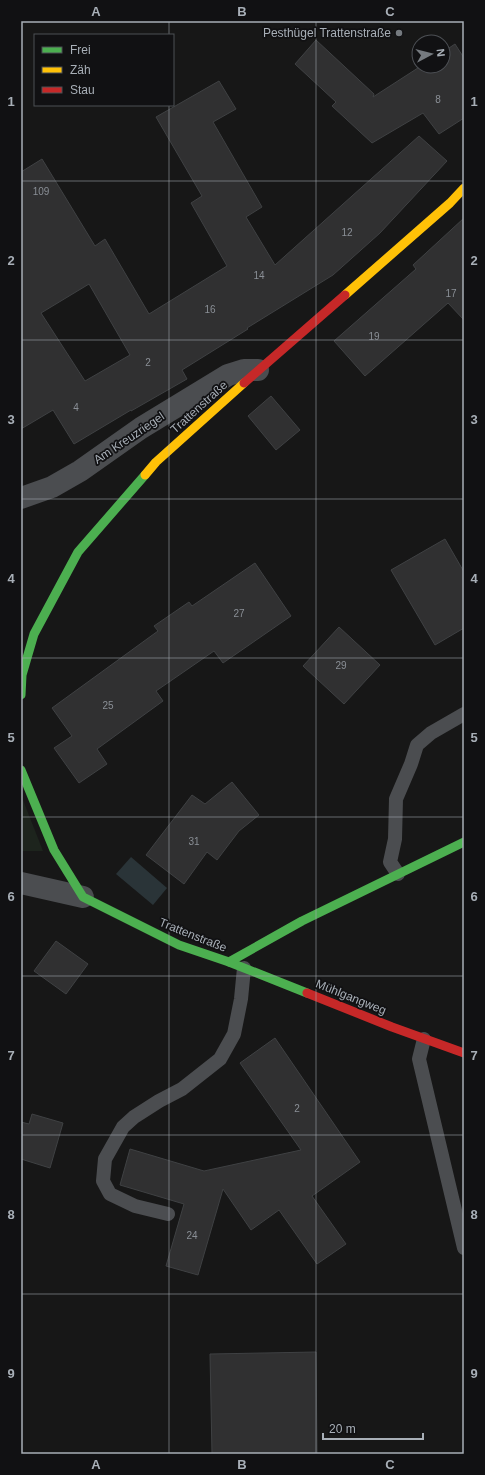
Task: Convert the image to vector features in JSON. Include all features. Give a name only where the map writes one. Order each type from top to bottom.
[{"type":"street","name":"Trattenstraße","points":[[21,695],[22,675],[34,634],[78,552],[156,462],[258,370],[450,203],[464,188]]},
{"type":"street","name":"Am Kreuzriegel","points":[[21,498],[52,487],[80,472],[141,428],[228,374],[244,370],[258,370]]},
{"type":"street","points":[[21,770],[54,850],[83,897]]},
{"type":"street","name":"Trattenstraße","points":[[83,897],[179,945],[229,962],[302,921],[464,842]]},
{"type":"street","points":[[21,883],[83,897]]},
{"type":"street","name":"Mühlgangweg","points":[[229,962],[424,1039],[464,1053]]},
{"type":"lane","points":[[398,874],[390,862],[395,839],[396,799],[417,745],[431,733],[464,714]]},
{"type":"lane","points":[[168,1214],[135,1206],[110,1194],[103,1181],[105,1158],[123,1127],[134,1117],[159,1101],[182,1089],[220,1059],[234,1034],[242,999],[244,968]]},
{"type":"lane","points":[[424,1039],[419,1059],[464,1248]]},
{"type":"shaded area","points":[[21,795],[43,851],[21,851]]},
{"type":"shaded area","points":[[131,857],[167,888],[153,905],[116,874]]},
{"type":"building","points":[[316,40],[374,94],[373,97],[411,72],[411,74],[451,74],[451,47],[455,44],[464,58],[464,118],[439,134],[423,113],[372,143],[332,106],[336,102],[295,64]]},
{"type":"building","points":[[219,81],[236,109],[213,122],[262,207],[246,217],[275,265],[419,136],[447,161],[380,233],[333,275],[182,370],[187,379],[74,444],[53,410],[21,429],[21,172],[42,159],[95,246],[105,239],[149,314],[227,266],[191,203],[202,196],[156,117]],"holes":[[[89,284],[130,355],[85,381],[41,313]]]},
{"type":"building","points":[[464,218],[464,320],[448,303],[365,376],[334,341],[416,269],[413,265]]},
{"type":"building","points":[[271,396],[300,430],[276,450],[248,416]]},
{"type":"building","points":[[445,539],[464,572],[464,628],[435,645],[391,570]]},
{"type":"building","points":[[255,563],[291,616],[223,663],[214,651],[156,691],[163,701],[97,749],[107,764],[79,783],[54,748],[72,736],[52,708],[158,631],[154,626],[189,602],[192,606]]},
{"type":"building","points":[[339,627],[380,665],[344,704],[303,666]]},
{"type":"building","points":[[232,782],[259,815],[239,831],[217,860],[207,852],[184,884],[146,855],[192,795],[205,804]]},
{"type":"building","points":[[56,941],[88,964],[66,994],[34,971]]},
{"type":"building","points":[[275,1038],[360,1162],[312,1196],[346,1244],[317,1264],[279,1210],[251,1230],[223,1189],[198,1275],[166,1266],[184,1204],[120,1185],[130,1149],[204,1171],[301,1150],[240,1063]]},
{"type":"building","points":[[32,1114],[63,1123],[50,1168],[21,1159],[21,1122],[29,1124]]},
{"type":"building","points":[[316,1352],[317,1454],[212,1454],[210,1354]]},
{"type":"traffic: fast","points":[[21,695],[22,675],[34,634],[78,552],[145,475]]},
{"type":"traffic: fast","points":[[21,770],[54,850],[83,897],[179,945],[229,962],[307,993]]},
{"type":"traffic: fast","points":[[229,962],[302,921],[464,842]]},
{"type":"traffic: slow","points":[[345,295],[450,203],[464,188]]},
{"type":"traffic: slow","points":[[145,475],[156,462],[244,383]]},
{"type":"traffic: jam","points":[[244,383],[345,295]]},
{"type":"traffic: jam","points":[[307,993],[392,1027],[464,1053]]},
{"type":"place","name":"Pesthügel Trattenstraße","points":[[399,33]]}]
